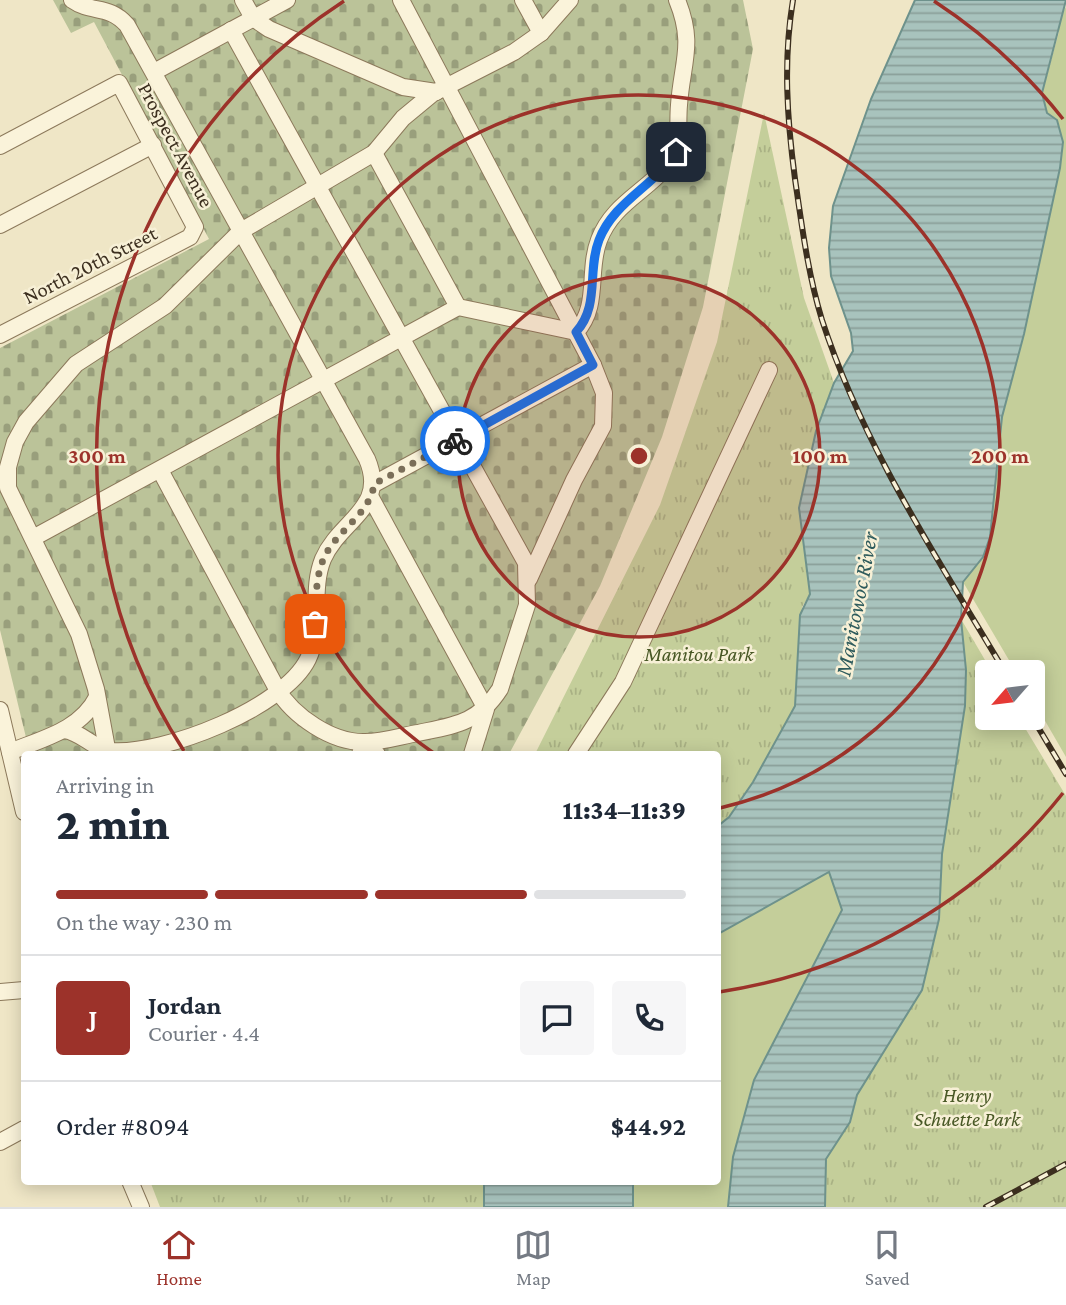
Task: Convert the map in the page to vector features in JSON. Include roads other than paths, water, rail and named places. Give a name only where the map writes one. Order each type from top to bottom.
[{"type":"street","points":[[72,0],[89,8],[112,12],[120,18],[154,72],[367,459],[372,490],[486,709]]},
{"type":"street","points":[[243,0],[253,18],[269,29],[416,91],[441,89]]},
{"type":"street","points":[[154,72],[286,0]]},
{"type":"street","points":[[401,0],[441,89],[576,332],[604,393],[603,426],[573,480],[528,579]]},
{"type":"street","points":[[523,0],[541,33]]},
{"type":"street","points":[[108,751],[97,697],[79,634],[10,495],[7,480],[15,442],[26,422],[76,364],[165,306],[188,280],[241,231],[374,153],[401,121],[441,89],[514,52],[541,33],[570,0]]},
{"type":"street","points":[[576,332],[590,311],[595,255],[605,227],[621,205],[662,171],[676,152],[680,95],[688,60],[686,34],[677,0]]},
{"type":"street","points":[[231,30],[526,563],[527,605],[500,689],[486,709],[473,751]]},
{"type":"street","points":[[386,80],[397,92],[401,121]]},
{"type":"street","name":"Prospect Avenue","points":[[0,146],[119,83],[195,227]]},
{"type":"street","points":[[0,225],[153,145]]},
{"type":"street","points":[[374,153],[458,307]]},
{"type":"street","name":"North 20th Street","points":[[0,335],[190,237],[195,227]]},
{"type":"street","points":[[33,538],[458,307],[576,332]]},
{"type":"street","points":[[121,751],[148,749],[238,715],[279,693],[302,670],[313,646],[318,577],[323,558],[372,490],[457,439],[593,365]]},
{"type":"street","points":[[578,751],[622,682],[769,370]]},
{"type":"street","points":[[160,470],[289,708],[312,724],[362,748],[460,724],[486,709]]},
{"type":"street","points":[[21,751],[64,730],[84,716],[97,697]]},
{"type":"street","points":[[0,710],[7,758],[21,802]]},
{"type":"street","points":[[64,730],[82,734],[107,751]]},
{"type":"street","points":[[0,992],[21,990]]},
{"type":"street","points":[[0,1142],[21,1131]]},
{"type":"street","points":[[132,1185],[141,1207]]},
{"type":"water","name":"Manitowoc River","points":[[915,0],[1066,0],[1042,93],[1047,113],[1057,120],[1063,142],[1060,168],[1024,334],[1002,417],[990,537],[983,557],[963,582],[961,619],[966,670],[965,706],[942,854],[939,919],[922,990],[857,1095],[850,1122],[826,1159],[825,1207],[728,1207],[733,1157],[754,1080],[842,910],[829,872],[721,932],[721,824],[729,817],[753,782],[795,706],[800,615],[810,594],[799,508],[816,431],[834,383],[853,351],[851,333],[831,276],[829,248],[833,206],[871,99]]},
{"type":"water","points":[[484,1185],[633,1185],[633,1207],[484,1207]]},
{"type":"railway","points":[[793,0],[787,67],[790,134],[806,250],[822,320],[858,412],[880,457],[928,544],[998,660]]},
{"type":"railway","points":[[1040,730],[1066,774]]},
{"type":"railway","points":[[986,1207],[1066,1164]]},
{"type":"park label","name":"Manitou Park","points":[[699,654]]},
{"type":"park label","name":"Henry Schuette Park","points":[[967,1107]]}]
